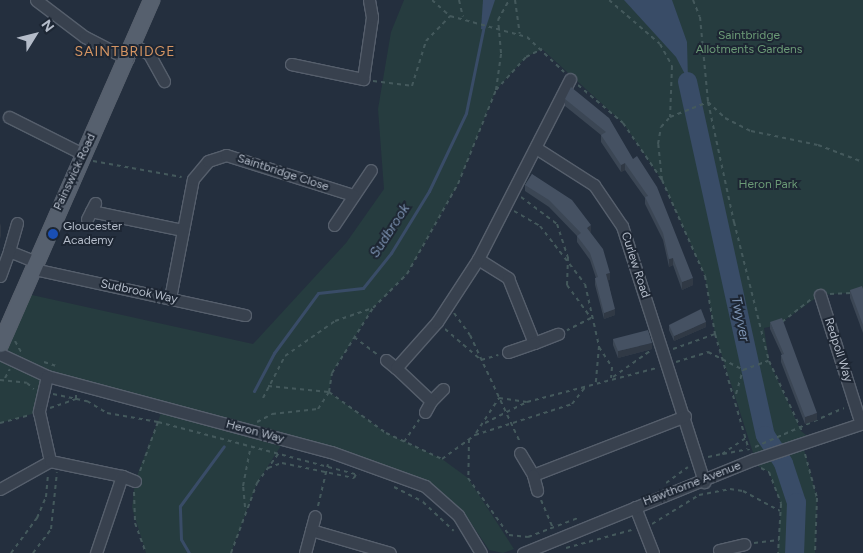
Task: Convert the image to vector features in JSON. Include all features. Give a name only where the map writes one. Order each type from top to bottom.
[{"type":"main road","name":"Painswick Road","points":[[0,344],[82,156],[131,52],[151,0]]},
{"type":"street","points":[[36,0],[85,37],[131,52],[149,54],[164,81]]},
{"type":"street","points":[[291,64],[368,80],[372,17],[369,0]]},
{"type":"street","points":[[396,368],[437,322],[478,259],[507,208],[513,191],[570,79]]},
{"type":"street","points":[[9,117],[82,156]]},
{"type":"street","name":"Curlew Road","points":[[536,148],[594,185],[622,226],[699,459],[704,482]]},
{"type":"street","name":"Saintbridge Close","points":[[193,179],[208,162],[226,155],[352,195]]},
{"type":"street","points":[[334,225],[352,195],[371,170]]},
{"type":"street","points":[[170,298],[193,179]]},
{"type":"street","points":[[91,211],[183,230]]},
{"type":"street","points":[[0,276],[10,251],[17,223]]},
{"type":"street","name":"Sudbrook Way","points":[[10,251],[35,265],[170,298],[241,310]]},
{"type":"street","points":[[478,259],[508,278],[534,343]]},
{"type":"street","name":"Redpoll Way","points":[[819,303],[862,423]]},
{"type":"street","points":[[508,352],[558,334]]},
{"type":"street","name":"Heron Way","points":[[0,354],[47,376],[331,452],[425,486],[458,515],[481,553]]},
{"type":"street","points":[[386,360],[431,401]]},
{"type":"street","points":[[47,376],[39,392],[39,412],[52,465]]},
{"type":"street","points":[[425,412],[431,401],[443,389]]},
{"type":"street","points":[[533,475],[685,416]]},
{"type":"street","name":"Hawthorne Avenue","points":[[523,553],[635,507],[704,482],[755,456],[786,447],[804,437],[862,423]]},
{"type":"street","points":[[520,453],[533,475],[537,490]]},
{"type":"street","points":[[0,489],[52,465],[122,476],[136,482]]},
{"type":"street","points":[[96,553],[122,476]]},
{"type":"street","points":[[635,507],[653,553]]},
{"type":"street","points":[[305,553],[315,516]]},
{"type":"street","points":[[311,530],[390,553]]},
{"type":"street","points":[[707,553],[744,544]]},
{"type":"path","points":[[432,0],[450,16],[520,34],[542,48],[570,79],[624,123],[662,180],[705,276],[716,334],[736,396],[749,449],[769,472],[780,511],[778,553]]},
{"type":"path","points":[[459,0],[463,18]]},
{"type":"path","points":[[242,429],[272,414],[318,409],[329,392],[332,373],[354,337],[373,308],[406,274],[458,184],[496,90],[501,53],[498,27],[501,9],[509,0]]},
{"type":"path","points":[[515,0],[520,34]]},
{"type":"path","points":[[609,0],[660,44],[672,66],[670,117]]},
{"type":"path","points":[[693,0],[700,17],[708,102],[769,361],[804,437],[817,498],[815,553]]},
{"type":"path","points":[[368,80],[412,86],[426,41],[450,16]]},
{"type":"path","points":[[496,90],[526,57],[542,48]]},
{"type":"path","points":[[662,180],[658,144],[661,127],[670,117],[708,102]]},
{"type":"path","points":[[708,102],[725,118],[752,131],[818,145],[863,162]]},
{"type":"path","points":[[82,156],[193,179]]},
{"type":"path","points":[[513,191],[557,224],[568,257],[567,285],[591,318]]},
{"type":"path","points":[[507,208],[540,226],[568,257],[585,284],[591,318],[599,346],[612,367],[611,378]]},
{"type":"path","points":[[778,325],[819,303],[854,293]]},
{"type":"path","points":[[448,306],[481,360],[512,420],[520,453]]},
{"type":"path","points":[[263,398],[285,356],[335,320],[373,308]]},
{"type":"path","points":[[558,334],[591,318]]},
{"type":"path","points":[[437,322],[481,360]]},
{"type":"path","points":[[17,334],[16,344],[28,356]]},
{"type":"path","points":[[485,423],[527,402],[596,384],[611,378],[662,348],[716,334]]},
{"type":"path","points":[[354,337],[386,360]]},
{"type":"path","points":[[596,384],[599,346]]},
{"type":"path","points":[[481,360],[508,352]]},
{"type":"path","points":[[611,378],[668,365],[708,352],[722,356],[743,370]]},
{"type":"path","points":[[35,358],[65,370]]},
{"type":"path","points":[[743,370],[769,361]]},
{"type":"path","points":[[736,396],[743,370]]},
{"type":"path","points":[[0,380],[27,382],[39,392],[76,399],[107,413],[328,464],[363,476]]},
{"type":"path","points":[[76,399],[78,384]]},
{"type":"path","points":[[268,386],[329,392],[404,442],[442,459],[475,435],[512,420],[572,404],[586,386]]},
{"type":"path","points":[[499,398],[527,402]]},
{"type":"path","points":[[475,435],[485,423],[499,398]]},
{"type":"path","points":[[755,456],[774,439],[804,437],[856,404]]},
{"type":"path","points":[[404,442],[425,412]]},
{"type":"path","points":[[722,454],[747,437]]},
{"type":"path","points":[[469,439],[468,478],[509,536],[528,537],[580,517]]},
{"type":"path","points":[[749,449],[755,456]]},
{"type":"path","points":[[662,485],[699,459],[749,449]]},
{"type":"path","points":[[246,509],[243,486],[250,450]]},
{"type":"path","points":[[231,553],[246,509],[266,469],[279,453]]},
{"type":"path","points":[[266,469],[282,463],[354,478],[356,474]]},
{"type":"path","points":[[315,516],[328,464]]},
{"type":"path","points":[[11,553],[37,518],[46,497],[52,465]]},
{"type":"path","points":[[33,553],[51,528],[52,465]]},
{"type":"path","points":[[385,483],[423,502],[461,538]]},
{"type":"path","points":[[559,550],[644,528],[685,501],[730,489],[780,511]]},
{"type":"path","points":[[537,490],[553,528]]},
{"type":"path","points":[[744,544],[779,540]]},
{"type":"green space","name":"Heron Park","points":[[404,0],[863,0],[863,292],[820,295],[778,325],[764,328],[769,361],[801,431],[811,439],[802,442],[817,498],[815,553],[778,553],[781,504],[769,472],[750,462],[755,459],[715,334],[705,276],[662,180],[623,123],[542,49],[526,57],[496,90],[458,184],[407,274],[373,308],[332,373],[329,392],[386,433],[442,459],[468,478],[514,549],[503,553],[489,550],[463,511],[427,481],[284,441],[257,483],[231,553],[146,553],[132,508],[135,481],[163,408],[47,376],[39,412],[0,423],[0,344],[23,293],[253,344],[346,243],[384,189],[378,109],[391,32]]},
{"type":"water","points":[[483,0],[495,0],[485,30],[481,29]]},
{"type":"water","points":[[624,0],[672,0],[687,42],[688,80],[676,57]]},
{"type":"building","points":[[571,87],[609,118],[633,159],[637,156],[657,187],[693,278],[682,282],[673,258],[669,259],[663,233],[645,197],[648,196],[625,163],[621,165],[601,135],[606,132],[565,99]]},
{"type":"building","points":[[532,174],[572,200],[591,225],[587,228],[603,249],[610,273],[606,274],[615,309],[604,313],[595,278],[598,277],[590,253],[577,236],[581,233],[549,200],[525,185]]},
{"type":"building","points":[[862,286],[863,289],[863,325],[850,290]]},
{"type":"building","points":[[701,309],[706,322],[674,336],[669,325]]},
{"type":"building","points":[[782,318],[817,413],[805,417],[781,355],[784,354],[770,322]]},
{"type":"building","points":[[648,330],[652,343],[618,351],[613,339]]},
{"type":"waterway","name":"Sudbrook","points":[[254,391],[274,353],[318,293],[363,288],[391,253],[429,191],[466,113],[483,30]]},
{"type":"waterway","name":"Twyver","points":[[687,81],[765,435],[783,463],[796,502],[794,553]]},
{"type":"waterway","name":"Sudbrook","points":[[189,553],[181,539],[180,506],[224,446]]},
{"type":"place","name":"Gloucester Academy","points":[[53,234]]},
{"type":"district","name":"SAINTBRIDGE","points":[[125,52]]},
{"type":"park label","name":"Saintbridge Allotments Gardens","points":[[749,43]]}]
